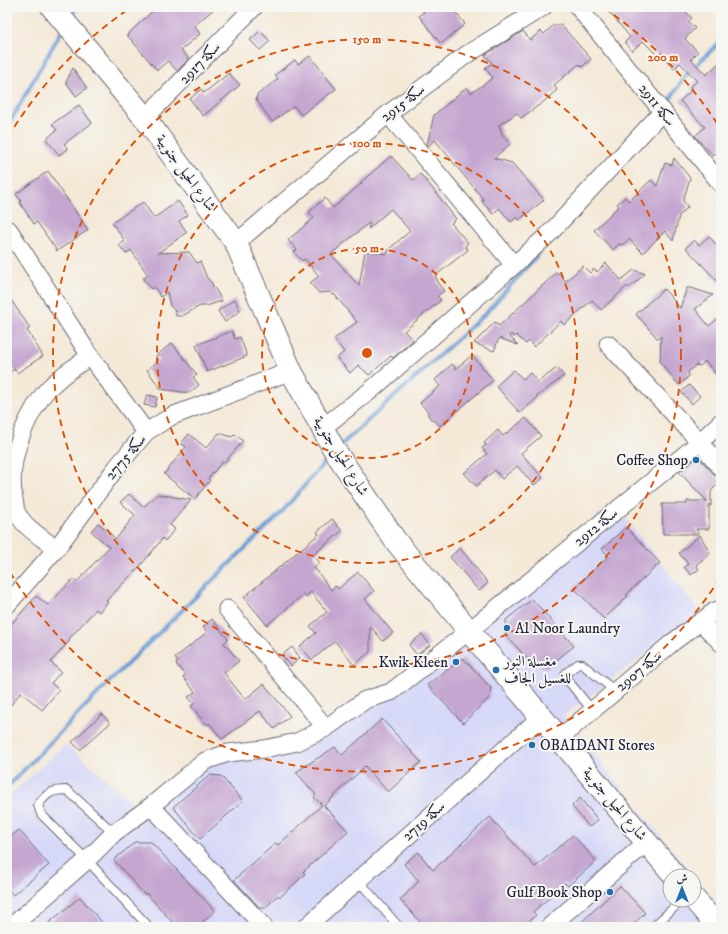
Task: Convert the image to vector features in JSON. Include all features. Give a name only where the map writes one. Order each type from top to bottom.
[{"type":"street","name":"شارع الحيل جنوبية","points":[[52,7],[145,118],[236,242],[291,371],[335,451],[396,540],[469,631],[668,868]]},
{"type":"street","name":"سكة 2917","points":[[145,118],[254,7]]},
{"type":"street","name":"سكة 2915","points":[[236,242],[388,114],[466,55],[543,7]]},
{"type":"street","name":"سكة 2911","points":[[578,7],[663,111],[719,176]]},
{"type":"street","points":[[322,428],[370,391],[549,234],[663,111]]},
{"type":"street","points":[[388,114],[514,265]]},
{"type":"street","points":[[9,230],[90,356],[146,432]]},
{"type":"street","points":[[608,344],[700,442],[721,468]]},
{"type":"street","points":[[56,549],[26,525],[16,511],[12,489],[14,462],[20,440],[26,426],[44,395],[66,374],[90,356]]},
{"type":"street","name":"سكة 2775","points":[[7,605],[56,549],[116,468],[146,432],[172,416],[291,371]]},
{"type":"street","name":"سكة 2912","points":[[11,927],[87,860],[114,833],[151,806],[205,761],[228,753],[264,749],[297,742],[326,728],[365,700],[391,692],[469,631],[700,442],[721,422]]},
{"type":"street","points":[[227,609],[326,728]]},
{"type":"street","name":"سكة 2907","points":[[560,738],[673,642],[715,611],[721,609]]},
{"type":"street","points":[[701,622],[721,644]]},
{"type":"street","name":"سكة 2719","points":[[306,927],[542,716]]},
{"type":"street","points":[[151,806],[264,927]]},
{"type":"street","points":[[549,927],[647,842]]},
{"type":"street","points":[[702,908],[718,927]]},
{"type":"lane","points":[[592,710],[565,678],[566,673],[578,664],[582,664],[615,691]]},
{"type":"lane","points":[[114,833],[67,790],[60,790],[46,794],[38,805],[41,814],[87,860],[149,927]]},
{"type":"lane","points":[[358,880],[399,927]]},
{"type":"lane","points":[[653,927],[673,908]]},
{"type":"shaded area","points":[[613,503],[700,612],[564,716],[688,868],[662,868],[662,908],[702,908],[702,885],[721,908],[721,927],[7,927],[7,798],[66,744],[136,806],[194,763],[304,734],[377,691],[440,648]]},
{"type":"building","points":[[157,7],[216,7],[194,26],[200,34],[181,50],[189,59],[177,71],[168,61],[157,70],[127,35]]},
{"type":"building","points":[[420,7],[451,7],[465,24],[441,44],[419,16],[424,12]]},
{"type":"building","points":[[605,7],[681,7],[692,18],[688,22],[695,28],[685,39],[698,52],[691,59],[706,75],[721,61],[721,148],[713,155],[695,136],[705,127],[680,101],[692,90],[690,87],[697,81],[680,63],[674,69],[664,58],[662,60],[643,41],[632,51],[625,42],[630,37]]},
{"type":"building","points":[[554,25],[561,25],[591,59],[582,67],[579,64],[554,85],[557,90],[542,103],[521,118],[517,113],[499,125],[502,134],[510,144],[494,158],[512,163],[544,200],[519,220],[517,217],[511,222],[499,208],[493,214],[482,201],[484,200],[435,140],[428,146],[427,145],[434,115],[467,87],[471,93],[493,78],[485,68],[492,63],[485,55],[523,31],[530,40],[541,31],[544,34]]},
{"type":"building","points":[[260,31],[270,41],[260,50],[250,40]]},
{"type":"building","points":[[310,56],[336,89],[301,115],[294,106],[272,122],[256,99],[257,95],[278,79],[275,75],[295,60],[298,64]]},
{"type":"building","points":[[73,68],[87,88],[76,96],[66,82]]},
{"type":"building","points":[[229,73],[240,85],[203,116],[190,99],[201,89],[204,93]]},
{"type":"building","points":[[79,105],[92,123],[64,144],[68,149],[59,155],[46,139],[57,130],[52,124]]},
{"type":"building","points":[[391,156],[413,180],[420,174],[429,184],[456,219],[451,223],[468,243],[465,246],[468,250],[435,276],[438,281],[437,282],[444,291],[437,296],[441,300],[404,331],[413,340],[393,358],[391,356],[369,375],[358,365],[350,373],[337,358],[344,352],[334,339],[357,322],[334,294],[333,295],[330,292],[319,293],[310,283],[319,276],[305,259],[302,261],[294,252],[297,250],[288,240],[314,218],[309,212],[325,198],[333,208],[362,183],[361,182]],"holes":[[[391,209],[410,231],[389,249],[387,254],[365,251],[359,286],[331,254],[370,222],[368,229]]]},
{"type":"building","points":[[674,158],[690,178],[683,201],[688,207],[679,216],[673,241],[665,231],[643,253],[629,239],[622,245],[619,244],[613,250],[594,230],[619,206],[617,204],[625,197],[629,201],[651,180],[657,186],[665,163],[672,165]]},
{"type":"building","points":[[48,171],[88,230],[57,251],[37,222],[34,224],[20,203],[21,201],[16,194]]},
{"type":"building","points":[[178,201],[188,215],[179,221],[187,232],[158,253],[189,252],[197,263],[200,261],[207,278],[212,283],[222,301],[206,306],[200,306],[182,316],[176,316],[175,311],[170,306],[167,292],[161,297],[154,287],[151,289],[143,279],[148,275],[131,250],[126,254],[119,245],[125,241],[112,223],[143,202],[154,218]]},
{"type":"building","points":[[709,236],[721,251],[721,285],[686,248],[694,240],[699,245]]},
{"type":"building","points":[[606,263],[621,280],[634,270],[645,274],[629,288],[627,286],[601,310],[592,300],[564,325],[561,321],[534,347],[529,341],[526,344],[516,335],[514,337],[511,334],[509,336],[518,345],[499,338],[494,351],[474,343],[495,322],[499,326],[557,272],[566,281],[583,266],[590,273],[594,269],[597,272]]},
{"type":"building","points":[[687,288],[713,295],[695,309],[709,326],[721,316],[721,381],[705,361],[700,366],[696,365],[688,372],[689,376],[679,385],[660,362],[661,336],[658,339],[636,314],[664,289],[680,308]]},
{"type":"building","points":[[7,294],[30,328],[27,330],[43,356],[17,373],[14,369],[7,375]]},
{"type":"building","points":[[235,299],[240,311],[225,322],[218,311]]},
{"type":"building","points":[[232,331],[235,339],[240,337],[247,356],[207,372],[196,345]]},
{"type":"building","points":[[172,343],[197,375],[193,377],[199,385],[189,393],[161,389],[147,370],[159,360],[156,356]]},
{"type":"building","points":[[472,355],[493,380],[440,426],[431,419],[428,412],[420,403],[440,386],[435,380],[452,364],[456,369]]},
{"type":"building","points":[[557,368],[564,376],[536,397],[537,398],[520,413],[496,386],[514,370],[523,379],[530,373],[538,382]]},
{"type":"building","points":[[689,385],[700,396],[692,404],[681,392]]},
{"type":"building","points":[[147,395],[157,397],[155,407],[144,405]]},
{"type":"building","points":[[526,418],[541,436],[521,453],[543,478],[534,485],[517,466],[502,479],[495,470],[476,486],[464,473],[487,454],[482,448],[486,445],[484,443],[498,430],[503,436]]},
{"type":"building","points":[[219,433],[232,437],[235,434],[243,441],[224,463],[222,462],[208,479],[210,480],[195,499],[164,474],[186,447],[181,443],[189,434],[206,448]]},
{"type":"building","points":[[698,457],[721,481],[711,491],[711,506],[709,504],[709,529],[696,529],[699,534],[663,534],[662,504],[687,504],[687,501],[707,501],[679,472]]},
{"type":"building","points":[[129,494],[143,507],[158,494],[191,500],[170,525],[175,529],[165,541],[163,538],[141,565],[106,601],[108,602],[99,612],[96,609],[51,662],[61,672],[51,683],[59,690],[42,710],[21,692],[7,710],[7,629],[36,596],[48,605],[73,579],[77,582],[109,547],[91,531],[98,523],[116,539],[135,515],[120,502]]},
{"type":"building","points":[[332,519],[342,531],[313,555],[320,563],[314,567],[331,590],[336,586],[338,589],[358,572],[374,591],[365,599],[393,633],[383,641],[370,626],[370,652],[354,665],[335,641],[312,660],[300,646],[316,633],[310,626],[327,612],[311,592],[306,597],[304,594],[267,625],[244,597],[319,534],[317,532]]},
{"type":"building","points":[[626,527],[660,563],[626,595],[628,596],[604,619],[574,588],[609,556],[602,549]]},
{"type":"building","points":[[700,535],[710,553],[696,565],[699,569],[691,575],[684,567],[688,564],[679,553]]},
{"type":"building","points":[[460,548],[488,583],[479,591],[450,557]]},
{"type":"building","points":[[532,599],[574,646],[547,668],[529,661],[506,635],[506,620]]},
{"type":"building","points":[[212,619],[228,639],[224,643],[239,661],[224,673],[240,693],[245,699],[264,684],[290,716],[274,729],[260,711],[222,739],[209,723],[207,725],[191,706],[194,704],[188,697],[195,692],[183,677],[185,675],[176,664],[178,662],[175,658],[207,632],[203,627]]},
{"type":"building","points":[[422,634],[430,645],[417,655],[409,645]]},
{"type":"building","points":[[292,647],[300,658],[291,666],[282,655]]},
{"type":"building","points":[[463,658],[491,688],[489,698],[463,723],[427,685]]},
{"type":"building","points":[[102,714],[110,723],[80,750],[72,742]]},
{"type":"building","points":[[382,719],[421,762],[388,792],[365,766],[324,806],[348,831],[303,872],[305,874],[280,897],[278,895],[265,908],[260,908],[234,880],[276,843],[278,845],[322,805],[314,797],[316,795],[296,772],[335,747],[342,755]]},
{"type":"building","points":[[210,775],[221,776],[243,801],[200,839],[173,807]]},
{"type":"building","points":[[580,798],[598,820],[589,827],[572,806]]},
{"type":"building","points":[[490,817],[535,867],[573,835],[596,861],[568,886],[565,883],[533,912],[536,915],[522,927],[425,927],[400,900],[419,881],[404,864],[418,852],[433,870]]},
{"type":"building","points":[[19,830],[49,865],[13,895],[7,888],[7,840]]},
{"type":"building","points":[[135,842],[151,842],[215,911],[197,927],[177,927],[146,893],[145,895],[114,860]]},
{"type":"building","points":[[620,886],[645,913],[630,927],[576,927]]},
{"type":"building","points":[[80,897],[106,927],[44,927]]},
{"type":"waterway","points":[[70,18],[77,7]]},
{"type":"waterway","points":[[7,127],[62,30]]},
{"type":"waterway","points":[[665,107],[686,75],[721,41]]},
{"type":"waterway","points":[[340,446],[486,313],[540,252]]},
{"type":"waterway","points":[[7,787],[106,685],[281,513],[331,455]]},
{"type":"place","name":"Coffee Shop","points":[[696,460]]},
{"type":"place","name":"Al Noor Laundry","points":[[507,628]]},
{"type":"place","name":"Kwik Kleen","points":[[456,662]]},
{"type":"place","name":"مغسلة النور للغسيل الجاف","points":[[496,670]]},
{"type":"place","name":"OBAIDANI Stores","points":[[532,745]]},
{"type":"place","name":"Gulf Book Shop","points":[[610,892]]}]
